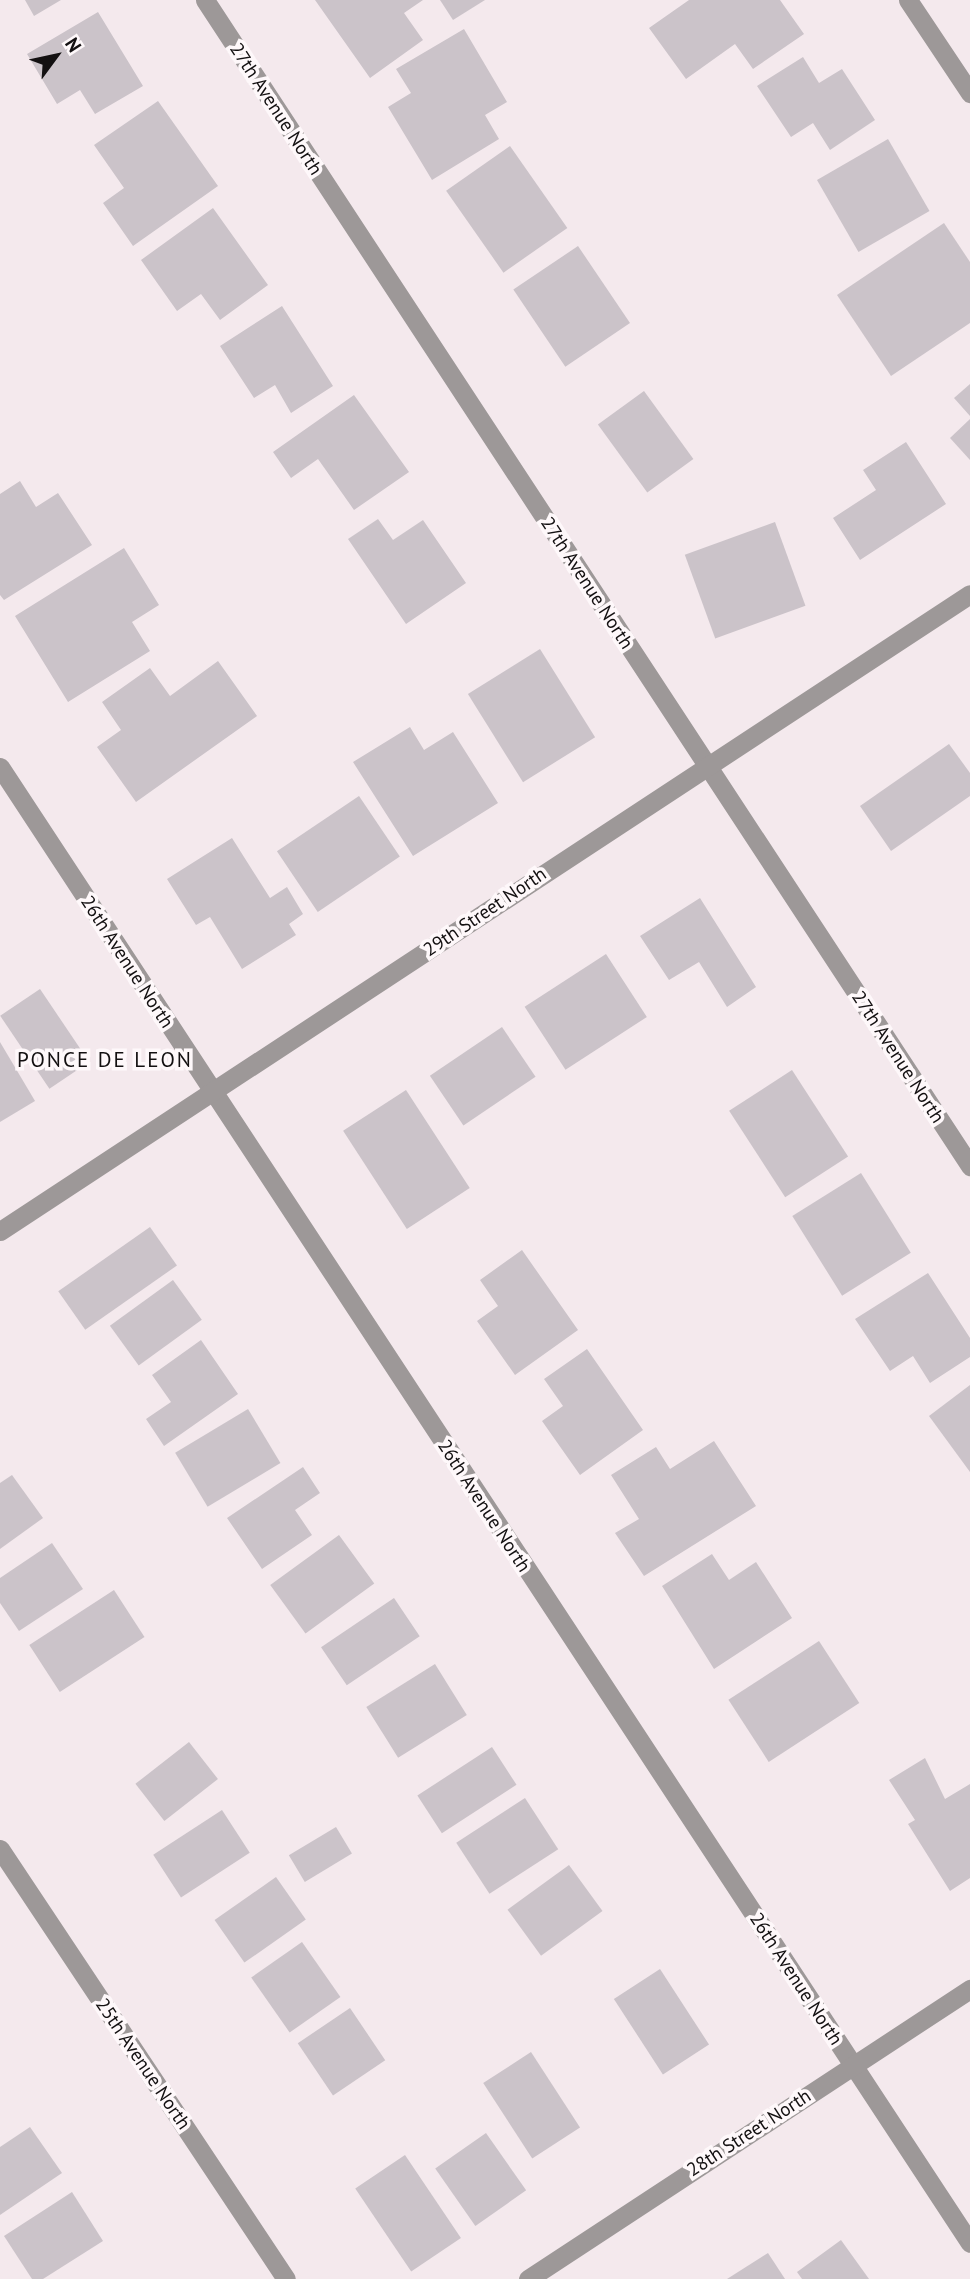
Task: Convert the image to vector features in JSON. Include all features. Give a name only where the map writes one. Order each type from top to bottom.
[{"type":"street","name":"27th Avenue North","points":[[205,0],[970,1166]]},
{"type":"street","points":[[908,0],[970,93]]},
{"type":"street","name":"29th Street North","points":[[0,1231],[970,594]]},
{"type":"street","name":"26th Avenue North","points":[[0,767],[970,2243]]},
{"type":"street","name":"25th Avenue North","points":[[0,1849],[286,2279]]},
{"type":"street","name":"28th Street North","points":[[528,2279],[970,1989]]},
{"type":"building","points":[[25,0],[61,0],[34,16]]},
{"type":"building","points":[[315,0],[423,0],[404,13],[423,40],[370,78]]},
{"type":"building","points":[[440,0],[485,0],[453,20]]},
{"type":"building","points":[[689,0],[780,0],[804,34],[753,69],[735,44],[686,79],[649,28]]},
{"type":"building","points":[[98,12],[143,86],[95,114],[80,90],[57,104],[27,54]]},
{"type":"building","points":[[464,29],[507,102],[485,115],[499,139],[432,180],[388,107],[411,93],[396,69]]},
{"type":"building","points":[[803,57],[819,83],[842,69],[875,120],[830,150],[813,123],[791,137],[757,86]]},
{"type":"building","points":[[158,101],[218,186],[133,246],[103,203],[124,188],[94,145]]},
{"type":"building","points":[[888,139],[930,211],[858,252],[817,180]]},
{"type":"building","points":[[510,146],[567,228],[503,273],[446,191]]},
{"type":"building","points":[[213,208],[268,285],[220,320],[201,294],[177,311],[141,260]]},
{"type":"building","points":[[944,223],[970,262],[970,323],[891,376],[837,295]]},
{"type":"building","points":[[578,246],[630,323],[565,367],[513,290]]},
{"type":"building","points":[[282,306],[333,386],[291,413],[275,385],[254,398],[220,346]]},
{"type":"building","points":[[970,384],[970,416],[954,398]]},
{"type":"building","points":[[644,391],[693,459],[647,492],[598,425]]},
{"type":"building","points":[[354,395],[409,472],[354,510],[318,459],[291,478],[273,452]]},
{"type":"building","points":[[970,419],[970,460],[950,438]]},
{"type":"building","points":[[906,442],[946,504],[860,560],[833,518],[876,490],[863,470]]},
{"type":"building","points":[[20,481],[36,507],[58,493],[92,545],[4,600],[0,595],[0,494]]},
{"type":"building","points":[[378,519],[393,540],[423,520],[466,583],[406,624],[348,539]]},
{"type":"building","points":[[775,522],[805,606],[715,638],[685,555]]},
{"type":"building","points":[[124,548],[159,605],[132,622],[150,651],[68,702],[15,616]]},
{"type":"building","points":[[540,649],[595,737],[523,782],[468,694]]},
{"type":"building","points":[[218,661],[257,716],[136,802],[97,747],[121,730],[102,702],[150,668],[170,696]]},
{"type":"building","points":[[410,727],[424,750],[453,732],[498,803],[413,856],[353,762]]},
{"type":"building","points":[[949,744],[970,773],[970,796],[891,851],[860,806]]},
{"type":"building","points":[[359,796],[400,857],[318,912],[277,851]]},
{"type":"building","points":[[232,838],[270,898],[287,887],[303,914],[289,924],[296,935],[242,969],[210,917],[196,925],[167,879]]},
{"type":"building","points":[[700,898],[756,987],[727,1007],[699,962],[669,980],[640,936]]},
{"type":"building","points":[[606,954],[647,1017],[565,1070],[525,1007]]},
{"type":"building","points":[[40,989],[89,1062],[49,1089],[0,1016]]},
{"type":"building","points":[[502,1027],[536,1077],[463,1125],[430,1076]]},
{"type":"building","points":[[0,1042],[35,1101],[0,1122]]},
{"type":"building","points":[[792,1070],[848,1156],[785,1197],[729,1111]]},
{"type":"building","points":[[406,1090],[470,1188],[407,1229],[343,1131]]},
{"type":"building","points":[[861,1173],[911,1253],[842,1296],[792,1216]]},
{"type":"building","points":[[150,1227],[177,1266],[85,1330],[58,1291]]},
{"type":"building","points":[[522,1250],[578,1330],[515,1375],[477,1321],[498,1306],[480,1280]]},
{"type":"building","points":[[928,1273],[970,1338],[970,1357],[930,1383],[913,1356],[890,1371],[855,1319]]},
{"type":"building","points":[[173,1280],[202,1320],[139,1365],[110,1326]]},
{"type":"building","points":[[201,1340],[238,1394],[164,1446],[146,1419],[171,1402],[152,1375]]},
{"type":"building","points":[[587,1349],[643,1430],[580,1475],[542,1421],[563,1406],[544,1379]]},
{"type":"building","points":[[970,1385],[970,1472],[929,1416]]},
{"type":"building","points":[[248,1409],[280,1463],[208,1507],[175,1453]]},
{"type":"building","points":[[714,1441],[756,1506],[644,1576],[615,1533],[639,1519],[611,1475],[656,1447],[670,1469]]},
{"type":"building","points":[[303,1467],[320,1493],[295,1510],[312,1535],[262,1569],[227,1518]]},
{"type":"building","points":[[12,1475],[43,1518],[0,1549],[0,1483]]},
{"type":"building","points":[[339,1535],[374,1584],[306,1634],[270,1585]]},
{"type":"building","points":[[52,1543],[83,1589],[19,1631],[0,1603],[0,1578]]},
{"type":"building","points":[[712,1554],[729,1580],[756,1562],[792,1618],[714,1669],[662,1586]]},
{"type":"building","points":[[114,1590],[144,1637],[60,1692],[29,1645]]},
{"type":"building","points":[[394,1598],[420,1636],[347,1685],[321,1647]]},
{"type":"building","points":[[819,1641],[859,1703],[769,1762],[728,1700]]},
{"type":"building","points":[[435,1664],[467,1715],[398,1758],[366,1707]]},
{"type":"building","points":[[189,1742],[218,1779],[164,1821],[135,1784]]},
{"type":"building","points":[[492,1747],[517,1785],[442,1833],[417,1795]]},
{"type":"building","points":[[925,1758],[945,1799],[970,1784],[970,1878],[950,1891],[908,1824],[915,1820],[889,1780]]},
{"type":"building","points":[[525,1798],[558,1849],[489,1894],[456,1843]]},
{"type":"building","points":[[222,1810],[250,1853],[181,1897],[153,1855]]},
{"type":"building","points":[[336,1827],[352,1854],[305,1882],[289,1855]]},
{"type":"building","points":[[569,1865],[603,1911],[541,1956],[508,1910]]},
{"type":"building","points":[[276,1877],[306,1920],[244,1963],[215,1920]]},
{"type":"building","points":[[302,1942],[340,1997],[290,2032],[251,1978]]},
{"type":"building","points":[[660,1969],[709,2044],[663,2074],[614,1999]]},
{"type":"building","points":[[350,2008],[385,2060],[333,2095],[298,2043]]},
{"type":"building","points":[[531,2052],[580,2127],[532,2159],[483,2083]]},
{"type":"building","points":[[30,2127],[62,2173],[0,2215],[0,2147]]},
{"type":"building","points":[[486,2133],[526,2190],[475,2226],[435,2169]]},
{"type":"building","points":[[405,2155],[461,2238],[411,2271],[355,2189]]},
{"type":"building","points":[[72,2192],[103,2241],[43,2279],[32,2279],[4,2236]]},
{"type":"building","points":[[841,2240],[869,2279],[802,2279],[797,2272]]},
{"type":"building","points":[[768,2253],[785,2279],[727,2279]]},
{"type":"district","name":"PONCE DE LEON","points":[[105,1060]]}]
